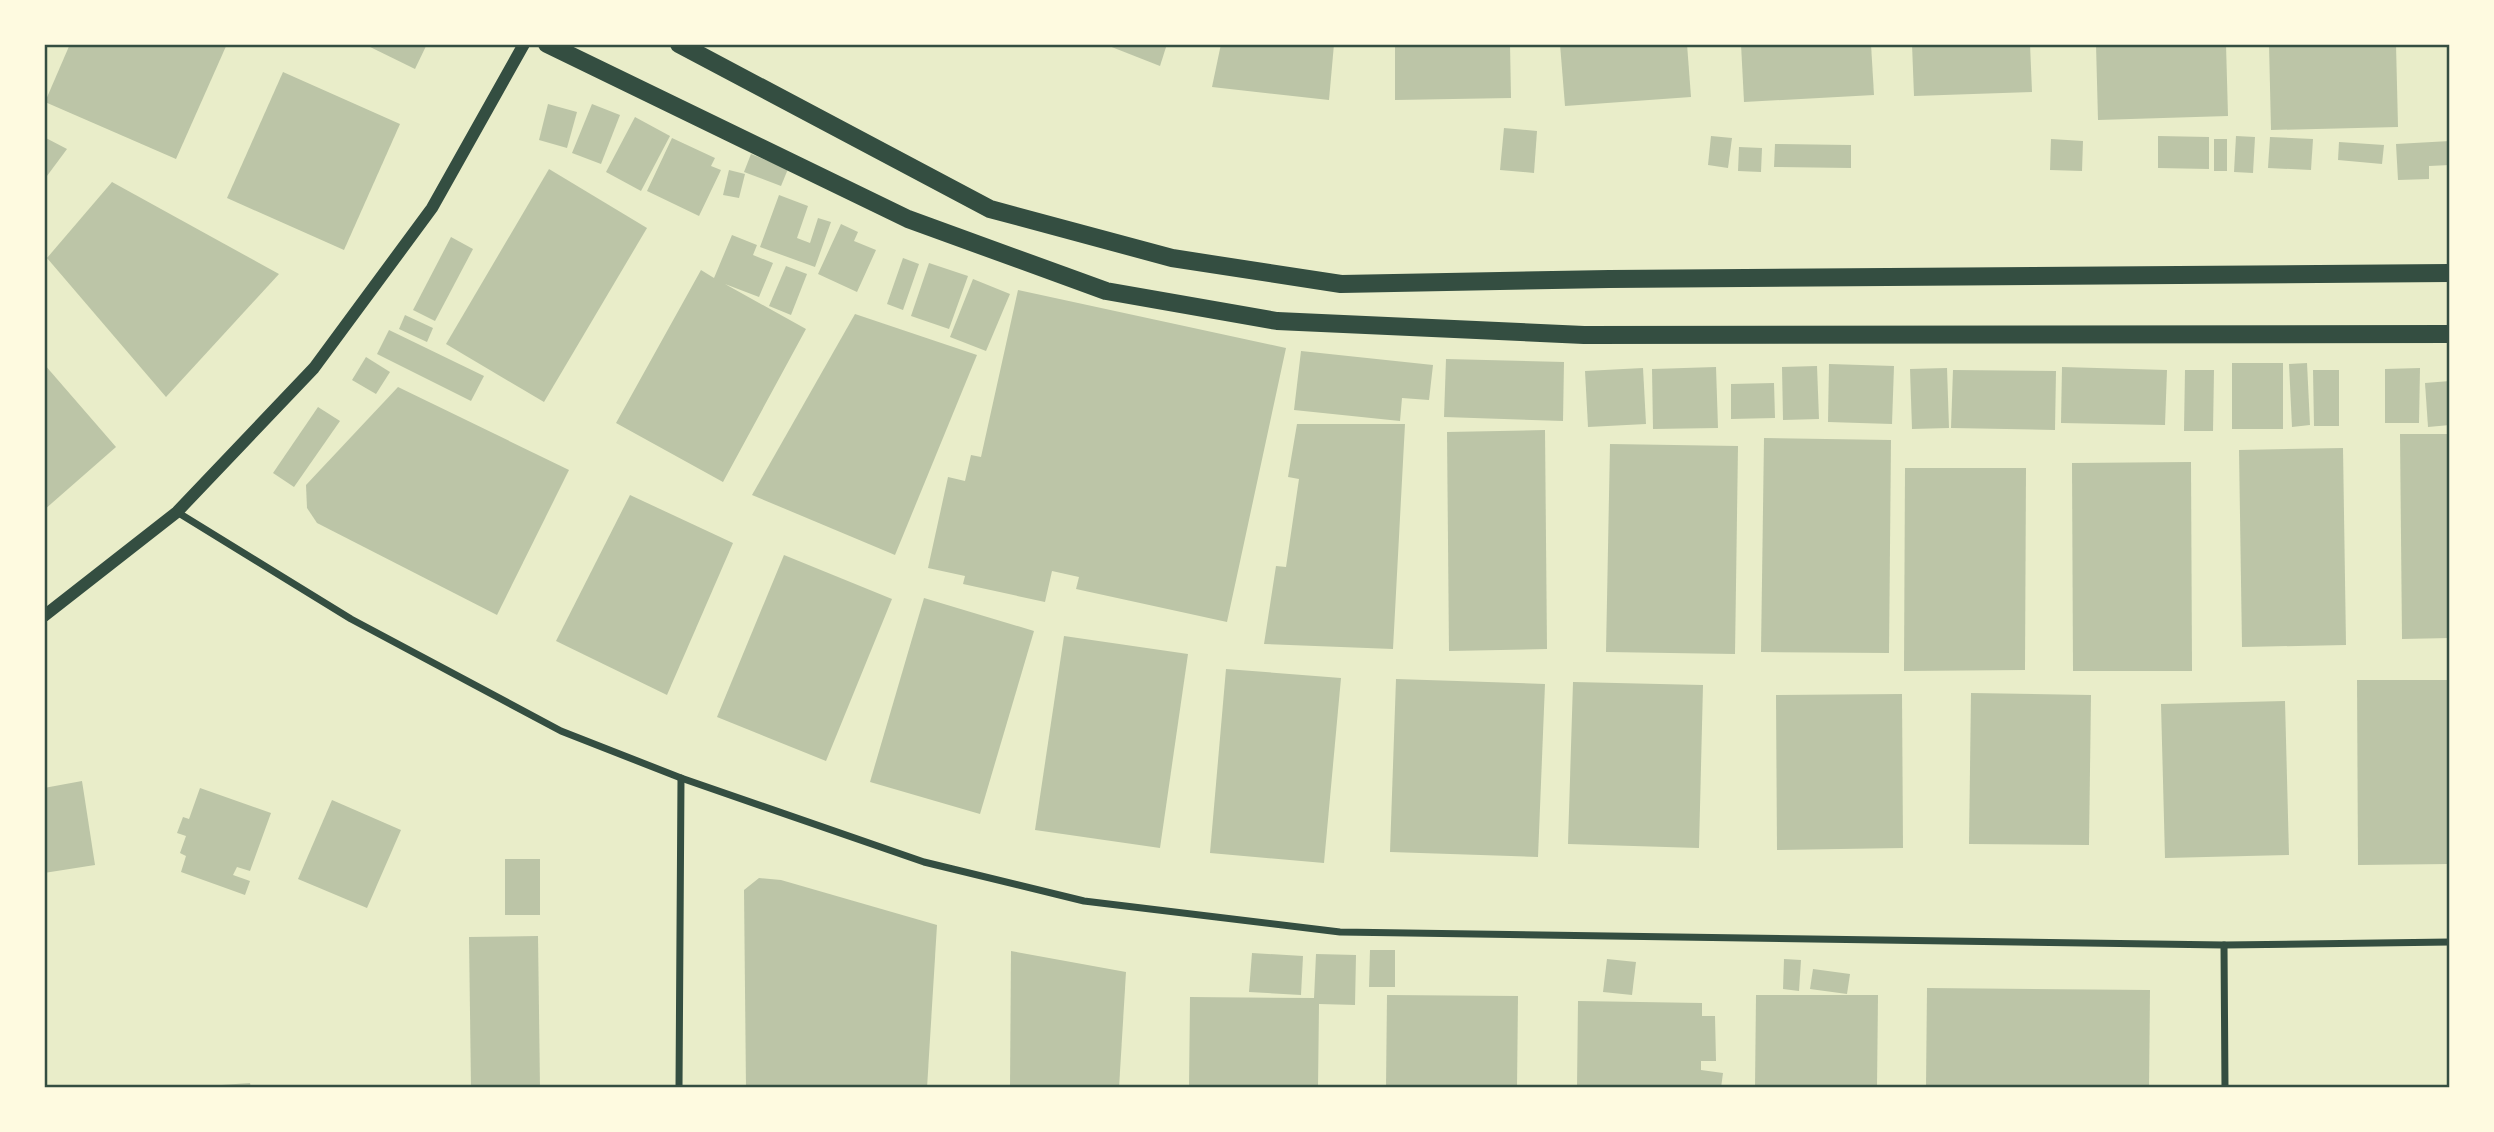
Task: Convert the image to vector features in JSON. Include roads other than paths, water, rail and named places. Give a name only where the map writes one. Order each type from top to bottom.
[{"type":"main road","points":[[547,44],[908,219],[1106,291],[1277,321],[1584,335],[2450,334]]},
{"type":"main road","points":[[680,44],[990,209],[1172,258],[1341,284],[1623,278],[2450,273]]},
{"type":"street","points":[[44,616],[177,512],[314,368],[432,208],[524,44]]},
{"type":"street","points":[[177,512],[351,619],[561,731],[681,778],[923,862],[1084,901],[1340,932],[2224,945],[2450,942]]},
{"type":"street","points":[[680,1088],[681,778]]},
{"type":"street","points":[[2224,945],[2225,1088]]}]
